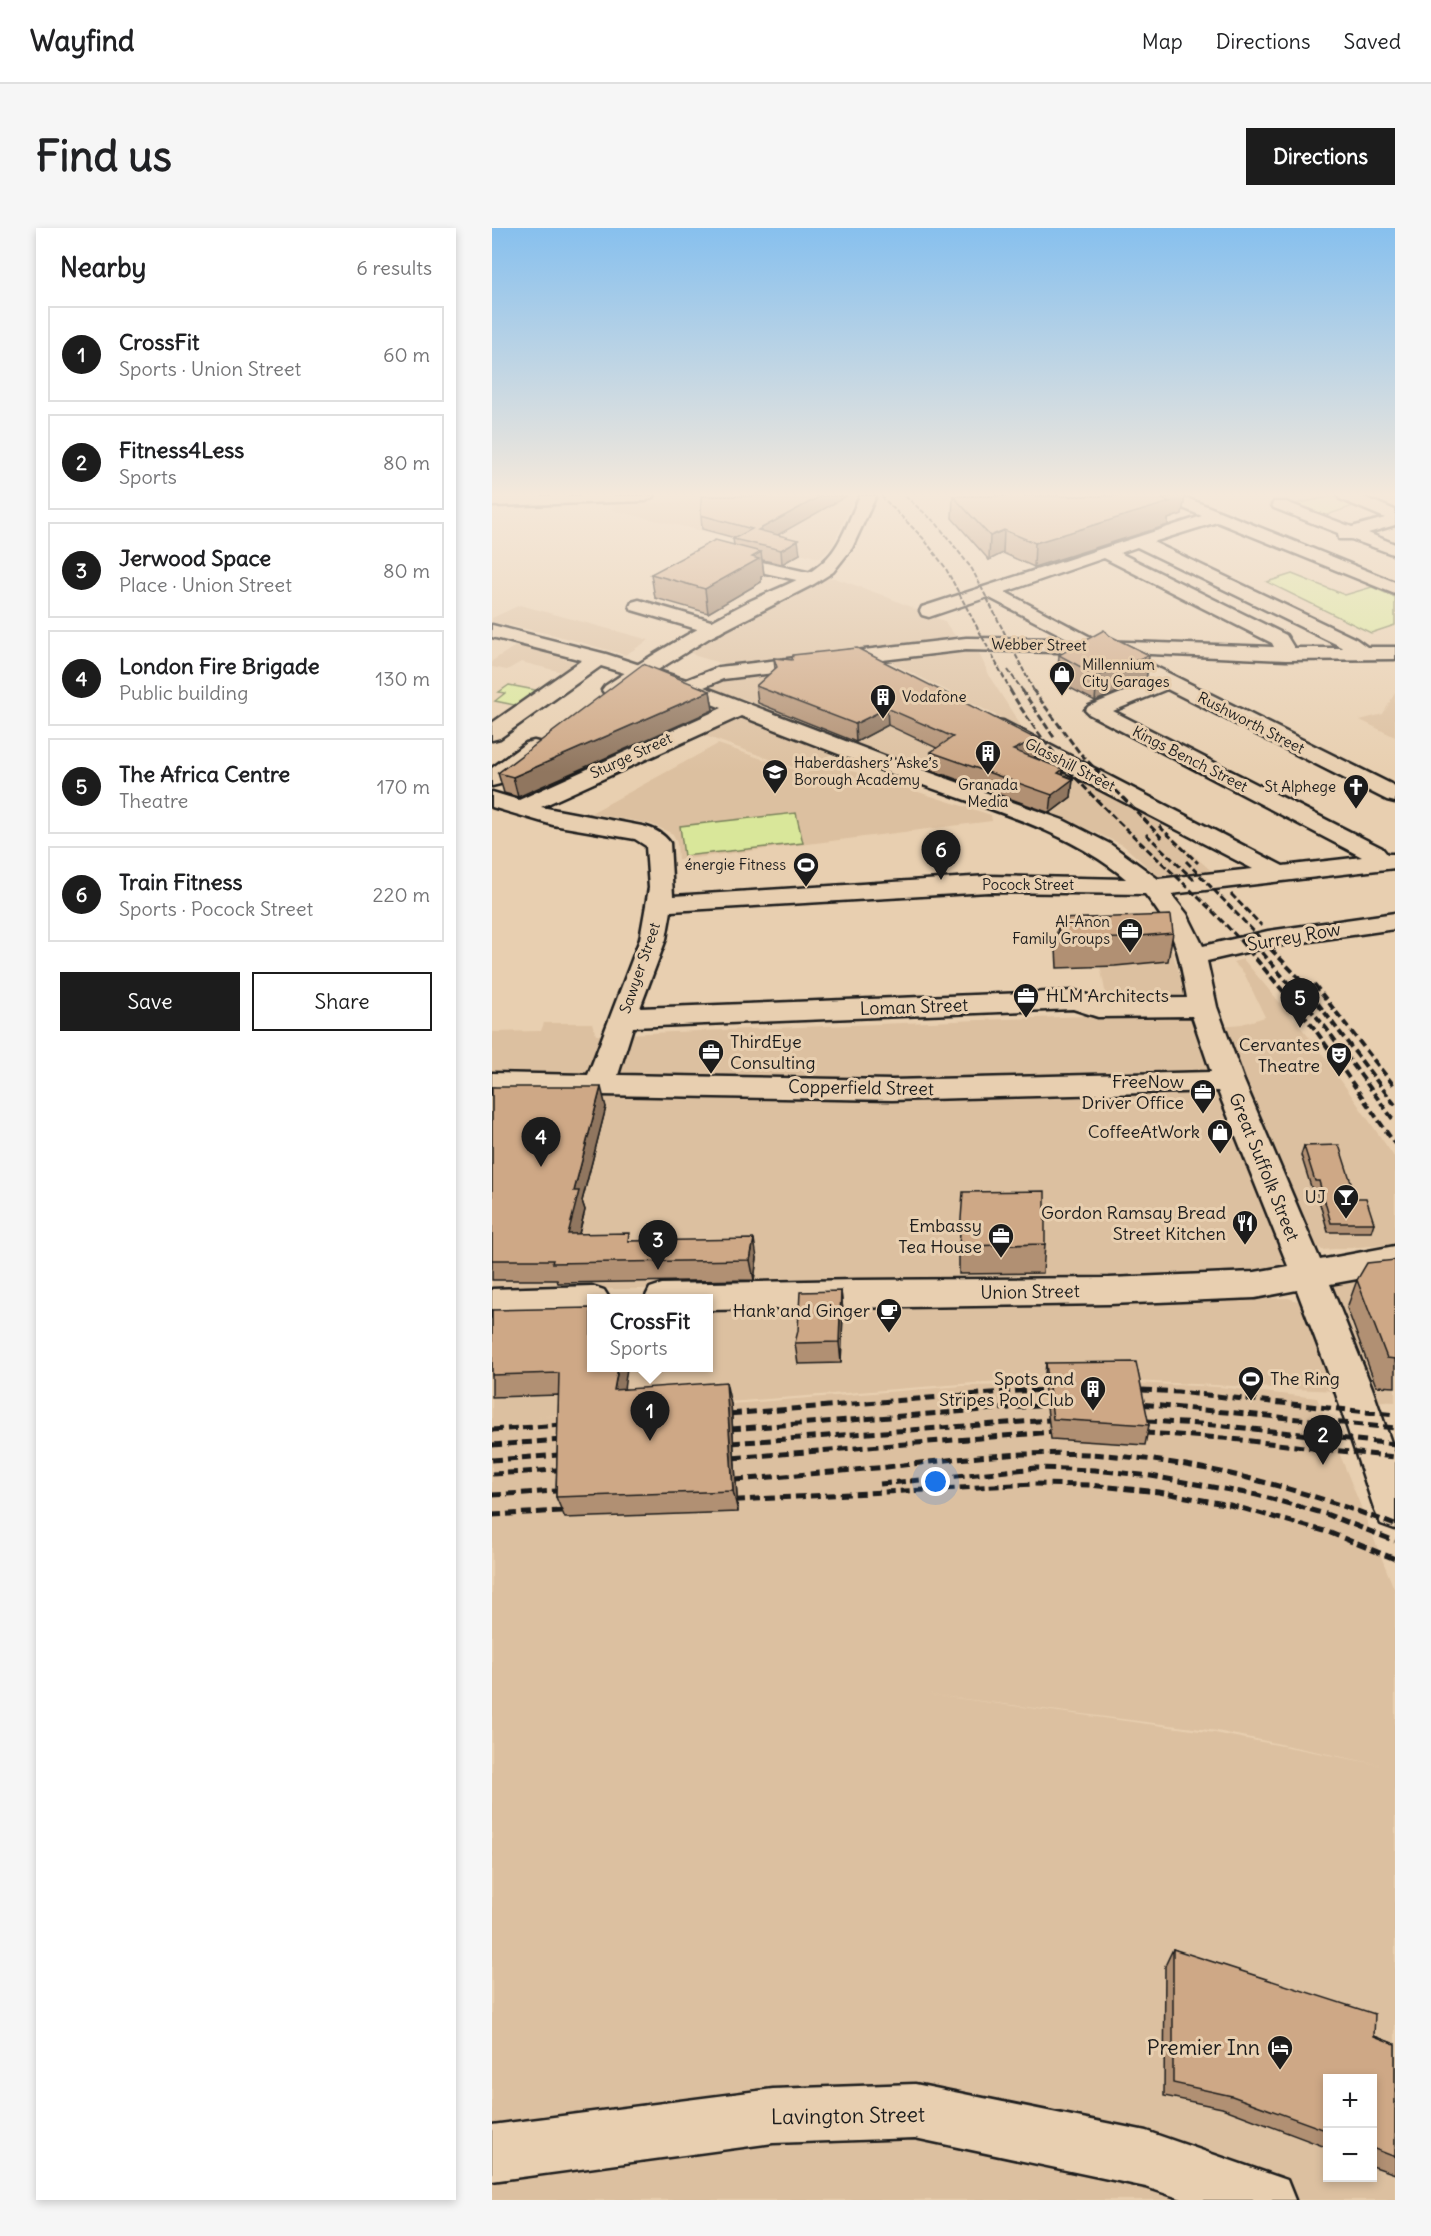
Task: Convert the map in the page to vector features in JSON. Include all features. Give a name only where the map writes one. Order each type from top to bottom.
[{"type":"street","points":[[597,701],[640,671],[714,628],[791,588]]},
{"type":"street","points":[[966,644],[948,620],[929,611],[998,588]]},
{"type":"street","points":[[1177,588],[1279,639],[1283,643],[1286,654]]},
{"type":"street","points":[[1235,588],[1349,643],[1362,653]]},
{"type":"street","name":"Rushworth Street","points":[[989,591],[1395,795]]},
{"type":"street","points":[[639,606],[714,628]]},
{"type":"street","name":"Great Suffolk Street","points":[[492,631],[599,658],[687,687],[878,762],[1055,825],[1111,855],[1152,887],[1174,914],[1185,933],[1193,956],[1203,1007],[1229,1082],[1267,1169],[1353,1388],[1395,1511]]},
{"type":"street","name":"Webber Street","points":[[687,687],[719,673],[966,644],[1102,646],[1286,654],[1395,653]]},
{"type":"street","points":[[864,655],[892,672]]},
{"type":"street","points":[[492,733],[599,658]]},
{"type":"street","name":"Kings Bench Street","points":[[1168,681],[1096,710],[1388,862]]},
{"type":"street","name":"Sturge Street","points":[[522,807],[742,707]]},
{"type":"street","name":"Glasshill Street","points":[[974,715],[1277,874]]},
{"type":"street","points":[[492,779],[552,734]]},
{"type":"street","name":"Sawyer Street","points":[[492,799],[553,818],[642,833],[652,837],[658,843],[662,888],[653,939],[600,1084]]},
{"type":"street","name":"Pocock Street","points":[[661,904],[988,884],[1152,887],[1388,862]]},
{"type":"street","name":"Surrey Row","points":[[1193,956],[1268,939],[1395,921]]},
{"type":"street","name":"Loman Street","points":[[623,1018],[1075,1000],[1098,1008],[1203,1007]]},
{"type":"street","name":"Copperfield Street","points":[[492,1083],[892,1090],[1229,1082]]},
{"type":"street","name":"Union Street","points":[[713,1297],[857,1293],[1109,1291],[1255,1285],[1395,1259]]},
{"type":"street","points":[[492,1303],[587,1300]]},
{"type":"street","name":"Lavington Street","points":[[492,2153],[773,2116],[915,2111],[1146,2159],[1267,2200]]},
{"type":"shaded area","points":[[801,588],[863,588],[944,621],[956,637],[953,643],[738,668],[696,656],[685,649]]},
{"type":"shaded area","points":[[520,605],[649,640],[625,655],[555,635],[492,622],[492,618]]},
{"type":"shaded area","points":[[517,645],[578,663],[578,665],[566,673],[521,662],[507,670],[492,667],[492,661]]},
{"type":"shaded area","points":[[978,651],[991,679],[1023,729],[894,664],[892,658]]},
{"type":"shaded area","points":[[852,659],[1044,761],[1122,792],[1216,875],[1163,881],[1123,845],[1070,821],[858,746],[743,698],[735,699],[701,687],[713,678]]},
{"type":"shaded area","points":[[655,684],[836,751],[803,771],[686,729],[521,795]]},
{"type":"shaded area","points":[[1395,693],[1395,737],[1360,720],[1383,714]]},
{"type":"shaded area","name":"Haberdashers’ Aske’s Borough Academy","points":[[718,744],[806,774],[824,762],[847,772],[852,771],[991,815],[992,821],[678,860],[677,843],[673,834],[651,824],[591,813]]},
{"type":"shaded area","points":[[1169,942],[1224,1109],[1288,1268],[1269,1278],[850,1289],[492,1287],[492,1032],[541,1031],[544,1023],[592,1023],[596,1035],[1110,1015],[1096,946]]},
{"type":"shaded area","points":[[1243,959],[1319,1049],[1395,1158],[1395,1244],[1322,1250],[1302,1235],[1219,1026],[1242,1024],[1265,1017],[1244,973],[1233,962]]},
{"type":"shaded area","points":[[1395,1279],[1395,1402],[1373,1401],[1327,1297],[1338,1281]]},
{"type":"shaded area","points":[[1288,1298],[1301,1302],[1336,1391],[1052,1377],[536,1417],[567,1415],[735,1467],[731,1404],[963,1386],[1132,1383],[1219,1387],[1317,1398],[1395,1591],[1395,2200],[492,2200],[492,1320],[587,1366],[587,1372],[713,1372],[713,1313]],"holes":[[[925,1694],[1217,1731],[1381,1765],[1215,1733]]]},
{"type":"green space","points":[[1279,588],[1327,588],[1345,595],[1374,588],[1395,597],[1395,625],[1371,633]]},
{"type":"green space","points":[[509,685],[540,691],[519,706],[495,701],[505,693],[499,692]]},
{"type":"green space","points":[[796,813],[803,843],[684,856],[680,826]]},
{"type":"building","points":[[1104,630],[1110,636],[1149,655],[1097,676],[1059,655]]},
{"type":"building","points":[[857,648],[1036,739],[1013,750],[1063,769],[1058,773],[1073,779],[1052,795],[931,752],[953,737],[887,708],[855,724],[756,686],[777,667],[774,658],[792,660],[793,655]]},
{"type":"building","points":[[643,664],[710,691],[513,777],[498,773]]},
{"type":"building","points":[[1171,915],[1173,933],[1059,940],[1058,919]]},
{"type":"building","points":[[492,1087],[601,1087],[574,1191],[579,1191],[568,1234],[629,1233],[628,1241],[754,1239],[750,1260],[552,1263],[553,1260],[492,1260]]},
{"type":"building","points":[[1339,1145],[1356,1198],[1366,1198],[1374,1223],[1331,1223],[1319,1181],[1315,1181],[1304,1146]]},
{"type":"building","points":[[1045,1191],[1045,1244],[959,1246],[963,1192]]},
{"type":"building","points":[[1395,1260],[1395,1359],[1387,1358],[1357,1280],[1367,1263]]},
{"type":"building","points":[[841,1291],[839,1342],[795,1343],[798,1331],[800,1292]]},
{"type":"building","points":[[587,1308],[587,1372],[617,1372],[614,1390],[726,1382],[733,1491],[556,1497],[559,1373],[492,1375],[492,1310]]},
{"type":"building","points":[[1136,1362],[1149,1425],[1053,1419],[1046,1363]]},
{"type":"building","name":"Premier Inn","points":[[1173,1949],[1375,2014],[1374,2036],[1395,2044],[1395,2157],[1377,2150],[1377,2074],[1323,2074],[1323,2129],[1232,2096],[1173,2083]]},
{"type":"railway","points":[[956,588],[1011,691]]},
{"type":"railway","points":[[982,588],[1034,691]]},
{"type":"railway","points":[[1008,670],[1023,691]]},
{"type":"railway","points":[[1010,690],[1033,726],[1088,791],[1212,910],[1241,941]]},
{"type":"railway","points":[[1022,690],[1055,739]]},
{"type":"railway","points":[[1033,690],[1079,752],[1162,838]]},
{"type":"railway","points":[[1159,826],[1198,863]]},
{"type":"railway","points":[[1146,834],[1194,880]]},
{"type":"railway","points":[[1186,861],[1263,941]]},
{"type":"railway","points":[[1231,894],[1262,926]]},
{"type":"railway","points":[[1240,940],[1314,1028],[1395,1144]]},
{"type":"railway","points":[[1262,940],[1297,976],[1395,1105]]},
{"type":"railway","points":[[1254,943],[1326,1028],[1395,1122]]},
{"type":"railway","points":[[1314,984],[1395,1087]]},
{"type":"railway","points":[[1127,1389],[1178,1392],[1395,1415]]},
{"type":"railway","points":[[716,1415],[1017,1391],[1061,1390]]},
{"type":"railway","points":[[1129,1403],[1395,1428]]},
{"type":"railway","points":[[716,1430],[1063,1404]]},
{"type":"railway","points":[[716,1444],[1064,1419]]},
{"type":"railway","points":[[1132,1420],[1215,1425],[1395,1444]]},
{"type":"railway","points":[[492,1430],[576,1424]]},
{"type":"railway","points":[[719,1459],[1066,1431]]},
{"type":"railway","points":[[1129,1432],[1223,1438],[1395,1457]]},
{"type":"railway","points":[[492,1445],[576,1439]]},
{"type":"railway","points":[[492,1460],[573,1454]]},
{"type":"railway","points":[[720,1481],[987,1456],[1087,1454],[1166,1462],[1244,1477],[1358,1511],[1395,1525]]},
{"type":"railway","points":[[880,1484],[1036,1468],[1095,1470],[1151,1476],[1257,1495],[1326,1514],[1395,1541]]},
{"type":"railway","points":[[492,1474],[573,1469]]},
{"type":"railway","points":[[720,1501],[1033,1484],[1090,1485],[1159,1492],[1230,1505],[1328,1532],[1395,1559]]},
{"type":"railway","points":[[492,1495],[573,1490]]},
{"type":"railway","points":[[492,1515],[579,1510]]},
{"type":"place","name":"Millennium City Garages","points":[[1062,697]]},
{"type":"place","name":"Vodafone","points":[[883,720]]},
{"type":"place","name":"Granada Media","points":[[988,776]]},
{"type":"place","name":"Haberdashers’ Aske’s Borough Academy","points":[[775,795]]},
{"type":"place","name":"St Alphege","points":[[1356,810]]},
{"type":"place","name":"Train Fitness","points":[[941,880]]},
{"type":"place","name":"énergie Fitness","points":[[806,888]]},
{"type":"place","name":"Al-Anon Family Groups","points":[[1130,954]]},
{"type":"place","name":"HLM Architects","points":[[1026,1019]]},
{"type":"place","name":"The Africa Centre","points":[[1300,1028]]},
{"type":"place","name":"ThirdEye Consulting","points":[[711,1075]]},
{"type":"place","name":"Cervantes Theatre","points":[[1339,1078]]},
{"type":"place","name":"FreeNow Driver Office","points":[[1203,1115]]},
{"type":"place","name":"CoffeeAtWork","points":[[1220,1155]]},
{"type":"place","name":"London Fire Brigade","points":[[541,1167]]},
{"type":"place","name":"UJ","points":[[1346,1220]]},
{"type":"place","name":"Gordon Ramsay Bread Street Kitchen","points":[[1245,1246]]},
{"type":"place","name":"Embassy Tea House","points":[[1001,1259]]},
{"type":"place","name":"Jerwood Space","points":[[658,1270]]},
{"type":"place","name":"Hank and Ginger","points":[[889,1334]]},
{"type":"place","name":"The Ring","points":[[1251,1402]]},
{"type":"place","name":"Spots and Stripes Pool Club","points":[[1093,1412]]},
{"type":"place","name":"CrossFit","points":[[650,1441]]},
{"type":"place","name":"Fitness4Less","points":[[1323,1465]]},
{"type":"place","name":"Premier Inn","points":[[1280,2071]]}]
